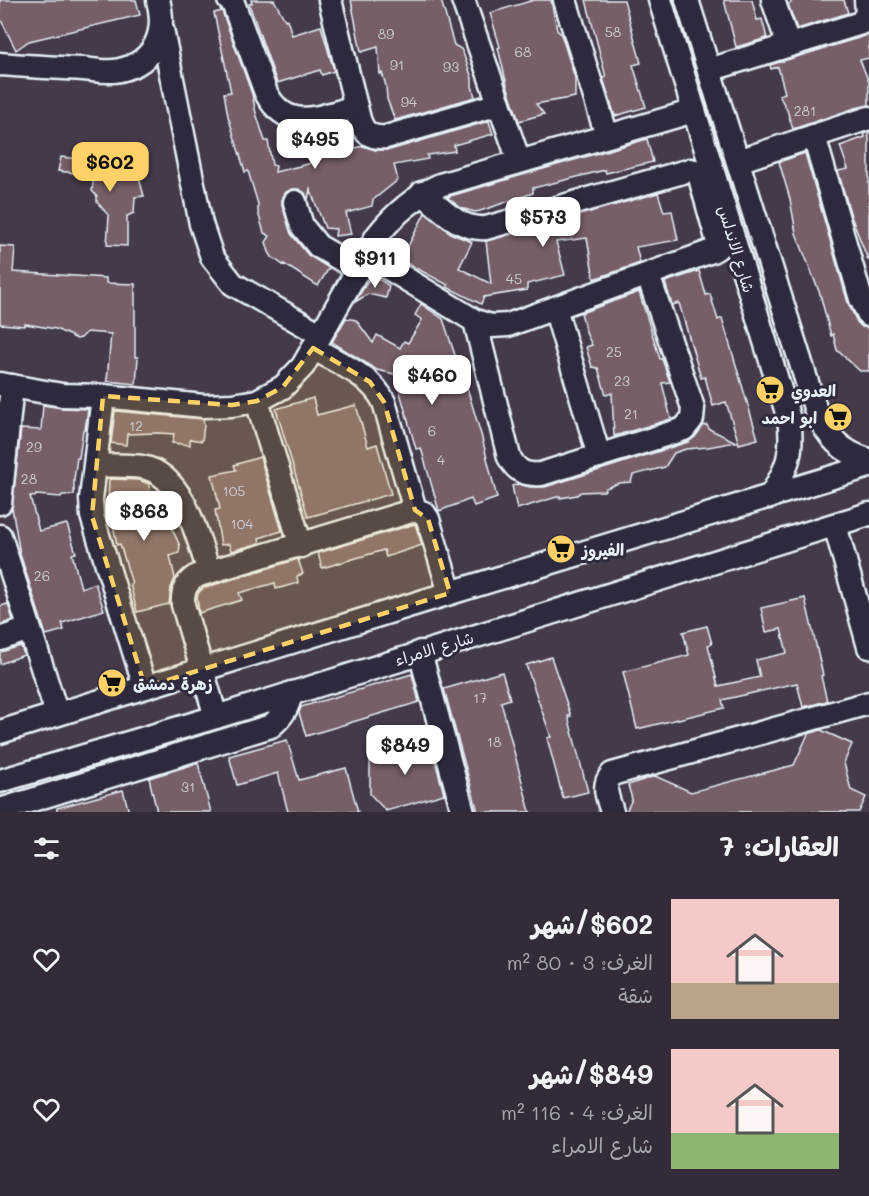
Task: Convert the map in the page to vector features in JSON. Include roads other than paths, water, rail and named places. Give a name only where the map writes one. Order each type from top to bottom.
[{"type":"street","points":[[158,0],[201,224],[212,257],[233,284],[316,341],[379,391],[416,510]]},
{"type":"street","points":[[229,0],[233,3],[266,93],[273,106],[286,116],[302,119],[356,107]]},
{"type":"street","points":[[330,0],[363,130],[374,137],[386,137],[499,104]]},
{"type":"street","points":[[463,0],[519,161]]},
{"type":"street","points":[[565,0],[607,136]]},
{"type":"street","name":"شارع الاندلس","points":[[661,0],[789,419],[792,440],[790,460],[770,497]]},
{"type":"street","name":"شارع الاندلس","points":[[687,0],[816,411],[825,431],[840,447],[869,460]]},
{"type":"street","points":[[773,0],[788,44]]},
{"type":"street","points":[[709,70],[861,22],[867,13],[866,0]]},
{"type":"street","points":[[0,64],[117,71],[138,64],[154,49],[162,28]]},
{"type":"street","points":[[0,503],[6,385],[62,395],[103,396],[204,406],[257,401],[283,387],[303,366],[377,236],[405,205],[422,193],[440,184],[694,111]]},
{"type":"street","points":[[738,161],[869,118]]},
{"type":"street","points":[[814,136],[861,299],[869,315]]},
{"type":"street","points":[[295,202],[302,226],[318,246],[363,262],[475,321],[491,326],[508,325],[717,248],[718,242],[699,174],[690,170],[486,228],[474,229],[464,226],[422,193]]},
{"type":"street","points":[[723,205],[749,197]]},
{"type":"street","points":[[475,321],[509,457],[516,469],[528,475],[541,474],[684,429],[692,419],[693,408],[648,275]]},
{"type":"street","points":[[555,308],[599,456]]},
{"type":"street","points":[[103,396],[91,499],[92,516],[146,687]]},
{"type":"street","points":[[257,401],[301,546]]},
{"type":"street","points":[[789,419],[804,420],[816,411]]},
{"type":"street","points":[[96,465],[145,467],[161,476],[176,489],[186,504],[209,572]]},
{"type":"street","points":[[0,732],[450,592],[869,466]]},
{"type":"street","points":[[216,717],[183,605],[185,586],[191,579],[416,510],[424,513],[428,519],[450,592]]},
{"type":"street","name":"شارع الامراء","points":[[0,782],[869,514]]},
{"type":"street","points":[[835,525],[869,647]]},
{"type":"street","points":[[1,545],[57,714]]},
{"type":"street","points":[[0,639],[29,629]]},
{"type":"street","points":[[420,652],[463,812]]},
{"type":"street","points":[[0,810],[271,726],[282,717],[291,693]]},
{"type":"street","points":[[612,812],[605,787],[612,774],[869,703]]},
{"type":"place","name":"العدوي","points":[[770,390]]},
{"type":"place","name":"ابو احمد","points":[[838,417]]},
{"type":"place","name":"الفيروز","points":[[561,549]]},
{"type":"place","name":"زهرة دمشق","points":[[112,683]]}]
